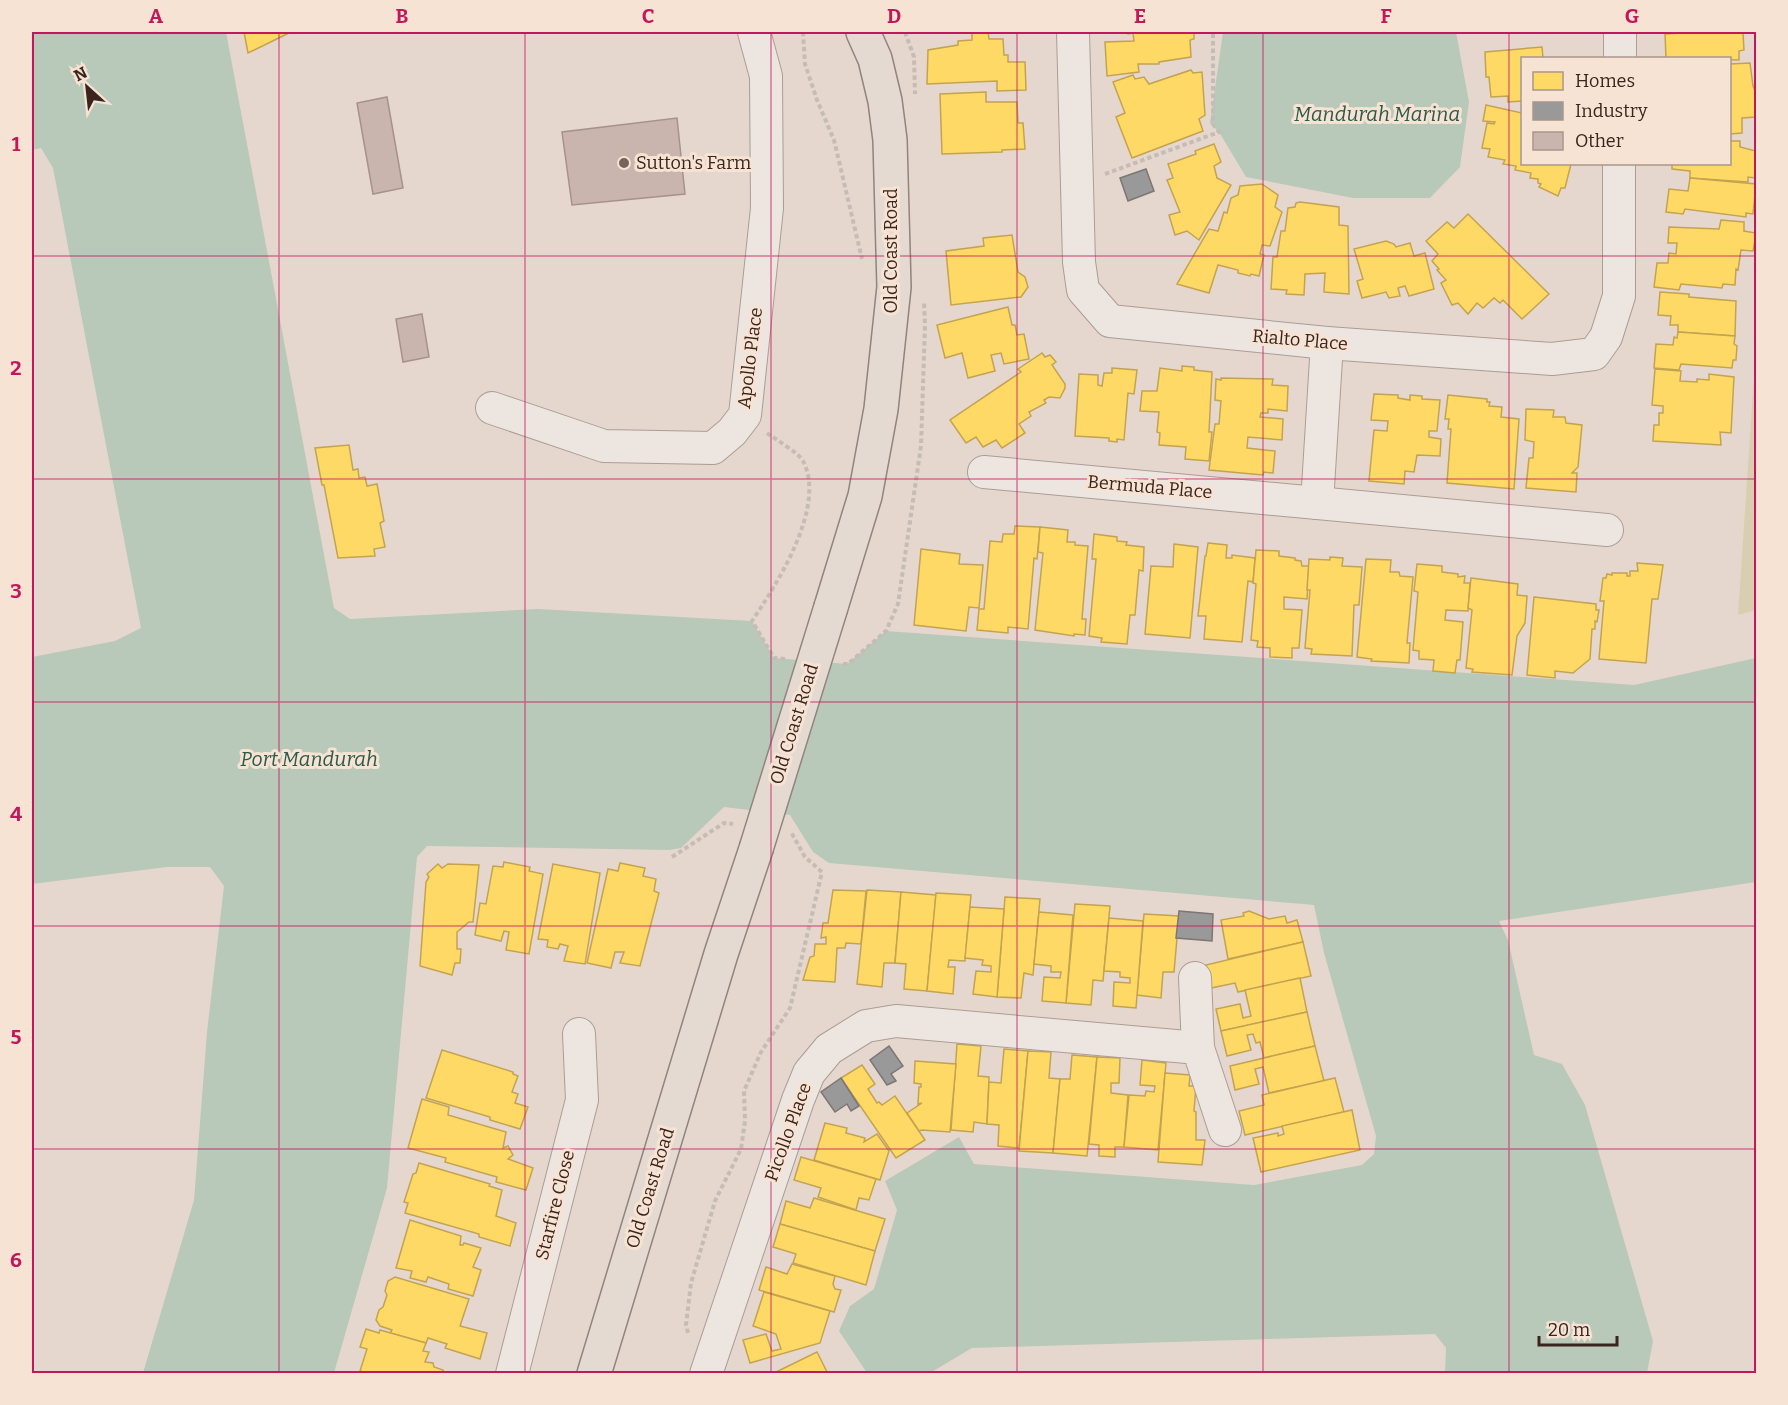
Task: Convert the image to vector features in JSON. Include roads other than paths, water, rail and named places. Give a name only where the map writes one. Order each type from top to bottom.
[{"type":"main road","name":"Old Coast Road","points":[[594,1374],[721,954],[756,849],[865,496],[881,409],[894,287],[890,140],[885,101],[871,41]]},
{"type":"street","name":"Apollo Place","points":[[492,408],[604,446],[713,448],[732,432],[745,415],[767,208],[766,76],[754,32]]},
{"type":"street","name":"Rialto Place","points":[[1073,32],[1079,262],[1083,290],[1110,321],[1327,343],[1552,359],[1594,354],[1606,338],[1619,296],[1619,165]]},
{"type":"street","points":[[1620,32],[1620,57]]},
{"type":"street","points":[[1317,503],[1327,343]]},
{"type":"street","name":"Bermuda Place","points":[[984,472],[1607,530]]},
{"type":"street","points":[[1195,978],[1197,1048],[1225,1130]]},
{"type":"street","name":"Picollo Place","points":[[706,1374],[798,1100],[809,1073],[828,1049],[866,1026],[896,1021],[1197,1048]]},
{"type":"street","name":"Starfire Close","points":[[512,1374],[582,1101],[579,1034]]},
{"type":"water","name":"Port Mandurah","points":[[32,32],[226,32],[334,608],[350,619],[538,609],[752,621],[774,658],[847,664],[886,631],[1634,685],[1756,658],[1756,882],[1499,921],[1508,940],[1534,1055],[1562,1064],[1585,1105],[1653,1341],[1647,1373],[1445,1373],[1446,1348],[1435,1334],[972,1348],[930,1373],[867,1373],[839,1331],[850,1306],[874,1289],[897,1210],[885,1181],[959,1137],[974,1164],[1254,1185],[1362,1165],[1374,1154],[1376,1136],[1324,953],[1314,905],[829,863],[813,852],[790,815],[724,807],[681,848],[669,850],[427,846],[417,857],[387,1188],[334,1373],[143,1373],[194,1200],[207,1032],[224,886],[210,867],[167,867],[32,884],[32,657],[115,641],[141,628],[53,168],[41,148],[32,150]]},
{"type":"water","name":"Mandurah Marina","points":[[1223,32],[1456,32],[1469,102],[1460,167],[1430,198],[1353,198],[1246,177],[1219,132],[1210,123]]},
{"type":"place","name":"Sutton's Farm","points":[[624,163]]}]
